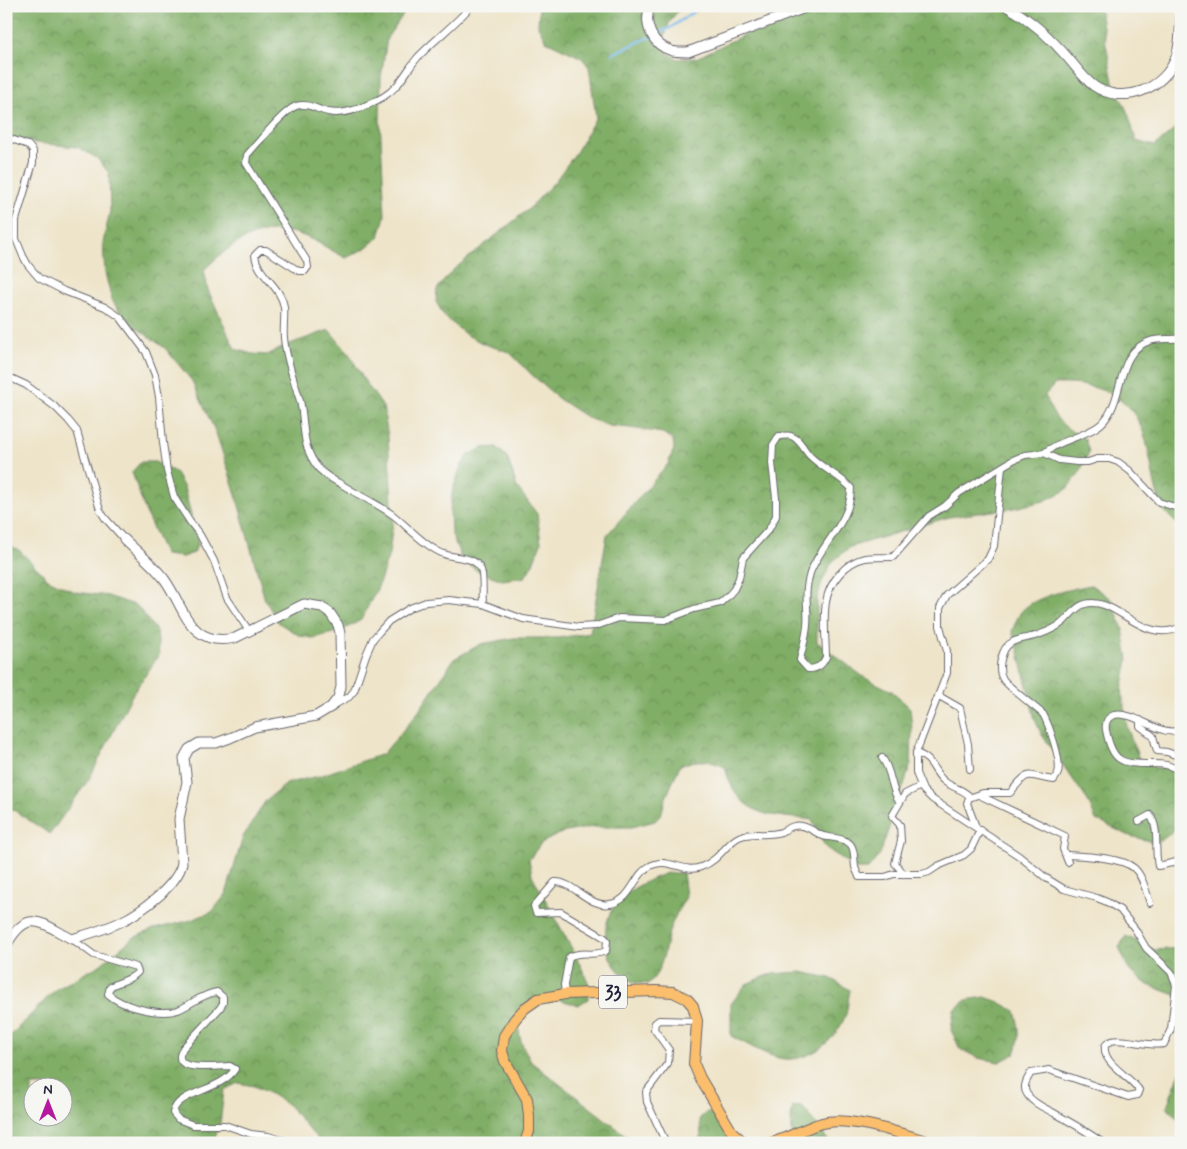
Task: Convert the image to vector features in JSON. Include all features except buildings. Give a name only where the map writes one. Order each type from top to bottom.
[{"type":"main road","name":"33","points":[[525,1143],[529,1130],[527,1099],[505,1061],[502,1051],[504,1036],[515,1019],[538,999],[565,994],[631,992],[673,992],[687,999],[693,1006],[697,1021],[694,1064],[700,1078],[732,1132],[748,1143]]},
{"type":"main road","points":[[771,1143],[822,1122],[836,1121],[854,1123],[932,1143]]},
{"type":"street","points":[[471,6],[418,58],[394,89],[382,97],[345,112],[329,113],[314,106],[301,105],[293,107],[247,155],[246,163],[307,261],[308,268],[305,271],[299,271],[266,250],[260,250],[255,255],[256,262],[272,282],[282,299],[284,307],[284,338],[300,404],[306,446],[311,456],[319,469],[327,476],[394,516],[416,536],[444,554],[475,562],[481,570],[483,604]]},
{"type":"street","points":[[650,6],[647,24],[655,41],[672,51],[688,52],[810,6]]},
{"type":"street","points":[[1006,6],[1033,23],[1094,86],[1103,90],[1125,94],[1136,93],[1154,86],[1171,68],[1178,49],[1181,11]]},
{"type":"street","points":[[6,136],[28,145],[33,151],[33,163],[16,220],[16,239],[28,265],[39,278],[64,291],[105,307],[120,317],[146,352],[157,382],[164,452],[174,497],[200,535],[214,561],[227,598],[249,631]]},
{"type":"street","points":[[1044,453],[1053,446],[1100,425],[1110,413],[1127,359],[1138,347],[1151,340],[1181,338]]},
{"type":"street","points":[[6,379],[13,379],[26,385],[54,406],[77,431],[100,510],[124,539],[164,578],[188,621],[199,633],[208,638],[224,640],[234,638],[304,604],[322,607],[330,613],[338,625],[340,633],[341,687],[338,698],[331,707]]},
{"type":"street","points":[[72,939],[110,928],[145,909],[167,888],[181,870],[179,819],[188,775],[184,758],[192,746],[199,743],[216,743],[255,727],[316,716],[349,697],[354,691],[373,639],[389,621],[410,608],[426,602],[449,600],[483,604],[523,619],[579,627],[596,626],[619,618],[665,620],[720,602],[734,589],[739,578],[743,558],[769,529],[776,516],[772,463],[773,445],[779,436],[791,436],[801,444],[809,456],[823,468],[843,479],[851,488],[849,507],[811,571],[807,585],[805,598],[807,626],[800,660],[808,669],[815,669],[823,664],[826,657],[826,602],[832,583],[843,570],[852,563],[865,558],[893,557],[929,516],[959,493],[1025,455],[1044,453],[1059,460],[1076,462],[1088,462],[1097,458],[1110,459],[1118,462],[1130,472],[1158,502],[1181,509]]},
{"type":"street","points":[[1002,467],[994,546],[988,559],[948,595],[940,608],[940,626],[947,651],[947,674],[916,753],[916,773],[923,790],[932,799],[1019,856],[1046,878],[1064,889],[1102,900],[1120,910],[1135,929],[1146,948],[1171,972],[1176,985],[1171,1029],[1164,1044],[1157,1046],[1111,1041],[1104,1046],[1108,1060],[1134,1082],[1139,1090],[1137,1096],[1128,1097],[1049,1070],[1031,1073],[1027,1080],[1025,1087],[1027,1094],[1033,1099],[1103,1143]]},
{"type":"street","points":[[565,994],[564,985],[570,957],[575,953],[600,954],[606,951],[607,941],[561,912],[536,913],[534,906],[555,882],[562,882],[592,901],[610,904],[626,896],[642,872],[657,862],[666,862],[685,868],[699,868],[717,858],[737,837],[781,832],[790,826],[802,826],[821,835],[849,842],[853,847],[856,870],[859,877],[885,877],[894,874],[922,874],[929,872],[964,855],[971,849],[979,829],[967,803],[970,798],[979,795],[1010,793],[1022,778],[1027,775],[1033,774],[1054,780],[1058,773],[1058,762],[1047,721],[1043,714],[1003,679],[1000,670],[1001,659],[1004,649],[1012,641],[1031,638],[1051,630],[1086,603],[1098,603],[1158,632],[1174,631],[1181,627]]},
{"type":"street","points":[[939,696],[960,708],[968,744],[970,769]]},
{"type":"street","points":[[1181,729],[1177,732],[1160,730],[1140,720],[1115,715],[1108,718],[1105,724],[1107,736],[1114,753],[1121,761],[1130,764],[1166,764],[1181,771]]},
{"type":"street","points":[[1140,720],[1140,726],[1153,736],[1157,751],[1181,757]]},
{"type":"street","points":[[916,753],[930,761],[942,779],[949,785],[967,793],[970,798]]},
{"type":"street","points":[[882,758],[887,764],[893,793],[899,801]]},
{"type":"street","points":[[904,874],[895,862],[901,841],[900,825],[892,816],[904,794],[921,786]]},
{"type":"street","points":[[979,795],[1065,836],[1064,849],[1068,862]]},
{"type":"street","points":[[1139,822],[1150,815],[1155,823],[1155,855],[1158,866],[1181,861]]},
{"type":"street","points":[[1066,855],[1118,861],[1134,868],[1142,880],[1150,903]]},
{"type":"street","points":[[6,946],[12,935],[21,926],[31,921],[53,927],[94,955],[136,967],[138,972],[132,978],[116,983],[110,987],[108,994],[114,1000],[151,1011],[175,1011],[188,1006],[206,994],[217,992],[223,997],[223,1003],[183,1048],[180,1056],[181,1062],[187,1066],[230,1066],[235,1069],[230,1076],[214,1086],[180,1100],[174,1107],[173,1113],[178,1119],[193,1125],[225,1125],[251,1134],[268,1136],[292,1143]]},
{"type":"street","points":[[666,1143],[647,1102],[646,1092],[668,1063],[668,1050],[654,1029],[655,1023],[659,1020],[697,1021]]},
{"type":"green space","points":[[6,6],[409,6],[387,38],[381,78],[380,119],[385,216],[379,237],[364,249],[346,258],[304,236],[275,231],[262,233],[237,243],[204,270],[208,290],[235,349],[252,354],[267,355],[290,344],[329,330],[350,355],[364,380],[383,407],[388,437],[393,522],[389,554],[378,587],[361,620],[341,631],[313,638],[300,636],[279,623],[265,600],[235,491],[216,433],[192,381],[165,348],[124,319],[112,300],[105,273],[103,243],[110,211],[109,173],[97,158],[77,147],[26,142],[6,136]]},
{"type":"green space","points":[[539,6],[681,6],[669,23],[662,44],[669,54],[678,59],[696,58],[752,31],[781,6],[1099,6],[1113,82],[1128,113],[1136,141],[1155,146],[1181,124],[1181,528],[1162,508],[1143,431],[1127,405],[1102,390],[1088,386],[1055,384],[1045,395],[1048,403],[1060,422],[1085,439],[1089,452],[1080,472],[1066,490],[1044,501],[1014,508],[949,517],[850,547],[832,562],[822,582],[817,599],[817,642],[865,678],[892,691],[910,708],[912,729],[911,764],[880,854],[868,869],[856,869],[825,847],[812,820],[767,814],[749,807],[742,801],[732,786],[725,767],[713,762],[703,761],[680,765],[665,800],[661,815],[655,821],[632,827],[592,827],[561,833],[541,843],[529,860],[532,875],[589,984],[588,999],[578,1005],[557,999],[533,999],[521,1012],[518,1026],[521,1042],[531,1062],[623,1133],[632,1143],[321,1143],[288,1105],[254,1086],[238,1083],[224,1090],[220,1124],[213,1143],[6,1143],[6,1040],[55,990],[100,965],[133,938],[154,929],[188,921],[212,912],[226,894],[243,837],[266,800],[288,783],[319,776],[383,754],[416,715],[454,659],[481,644],[514,638],[558,638],[590,633],[607,535],[668,464],[674,449],[673,440],[663,433],[609,426],[588,418],[559,399],[509,352],[484,344],[465,334],[445,317],[436,302],[437,289],[452,271],[531,207],[556,180],[577,151],[596,117],[589,67],[582,58],[546,41],[538,26]]},
{"type":"green space","points":[[497,447],[507,457],[517,487],[537,514],[541,543],[532,566],[525,577],[502,580],[476,570],[461,558],[451,532],[450,511],[452,493],[461,466],[469,455],[482,448]]},
{"type":"green space","points":[[141,462],[155,462],[175,472],[184,488],[198,542],[194,553],[182,557],[165,555],[147,516],[132,472]]},
{"type":"green space","points":[[6,543],[20,551],[48,579],[75,592],[108,596],[137,606],[157,632],[159,655],[132,695],[89,779],[50,834],[6,805]]},
{"type":"green space","points":[[1091,585],[1111,599],[1123,629],[1128,660],[1122,690],[1127,727],[1139,759],[1156,768],[1181,766],[1181,819],[1173,832],[1157,843],[1130,836],[1096,820],[1088,801],[1042,735],[1035,720],[1019,652],[1012,631],[1021,612],[1027,606],[1053,594]]},
{"type":"green space","points":[[667,873],[683,873],[686,897],[677,912],[668,936],[663,958],[653,979],[648,984],[635,983],[623,975],[610,958],[605,937],[609,915],[619,900],[631,890]]},
{"type":"green space","points":[[1126,936],[1155,950],[1181,948],[1181,1004],[1176,995],[1148,985],[1129,970],[1119,947]]},
{"type":"green space","points":[[801,972],[830,978],[850,990],[846,1014],[842,1023],[823,1046],[805,1056],[785,1059],[765,1053],[731,1036],[731,1004],[746,984],[771,974]]},
{"type":"green space","points":[[985,997],[1015,1011],[1018,1022],[1019,1037],[1015,1054],[999,1062],[978,1058],[960,1049],[951,1030],[954,1010],[966,1000]]},
{"type":"green space","points":[[1181,1070],[1181,1121],[1179,1121],[1167,1106]]},
{"type":"green space","points":[[802,1106],[830,1143],[793,1143],[791,1117],[793,1107]]},
{"type":"green space","points":[[707,1112],[718,1116],[734,1143],[701,1143],[700,1118]]},
{"type":"waterway","points":[[655,35],[670,28],[702,6]]},
{"type":"waterway","points":[[612,54],[650,37]]}]
